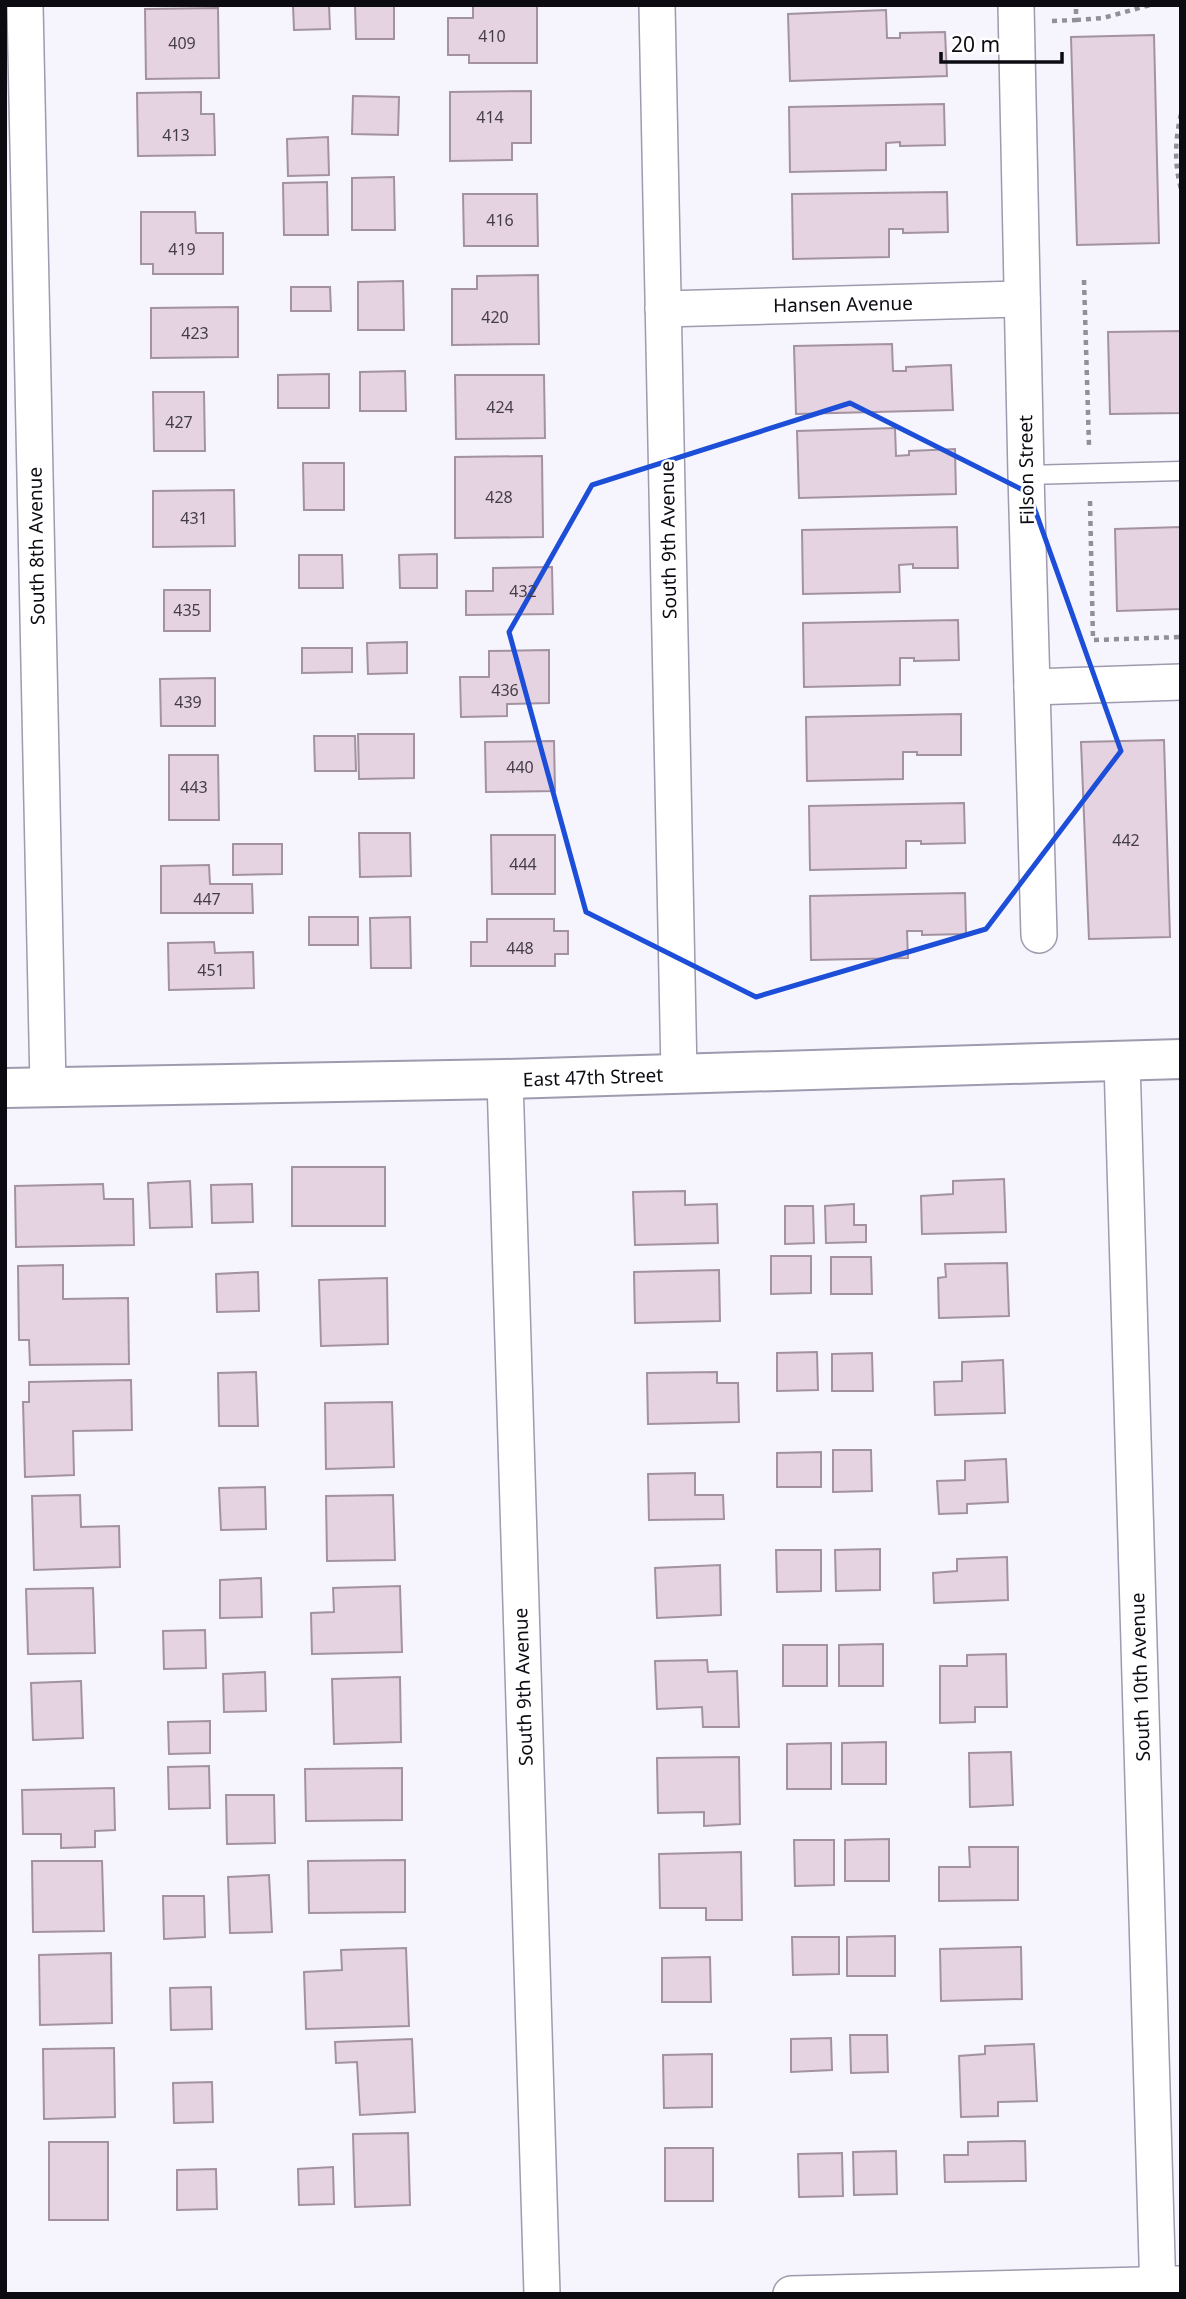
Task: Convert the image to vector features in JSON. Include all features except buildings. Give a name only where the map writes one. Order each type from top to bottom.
[{"type":"main road","name":"East 47th Street","points":[[5,1088],[505,1079],[1181,1059]]},
{"type":"street","name":"South 8th Avenue","points":[[25,5],[48,1087]]},
{"type":"street","name":"South 9th Avenue","points":[[657,5],[679,1074]]},
{"type":"street","name":"Filson Street","points":[[1016,5],[1039,935]]},
{"type":"street","name":"Hansen Avenue","points":[[663,309],[1022,299]]},
{"type":"street","points":[[1032,687],[1181,682]]},
{"type":"street","name":"South 10th Avenue","points":[[1122,1061],[1165,2288]]},
{"type":"street","name":"South 9th Avenue","points":[[505,1079],[542,2294]]},
{"type":"street","points":[[791,2294],[1165,2288]]},
{"type":"lane","points":[[1026,475],[1181,471]]},
{"type":"path","points":[[1076,20],[1103,18],[1150,5]]},
{"type":"path","points":[[1181,114],[1176,157],[1181,189]]},
{"type":"highlighted area","points":[[850,403],[1029,493],[1121,751],[986,929],[756,997],[586,912],[509,632],[592,485]]}]
